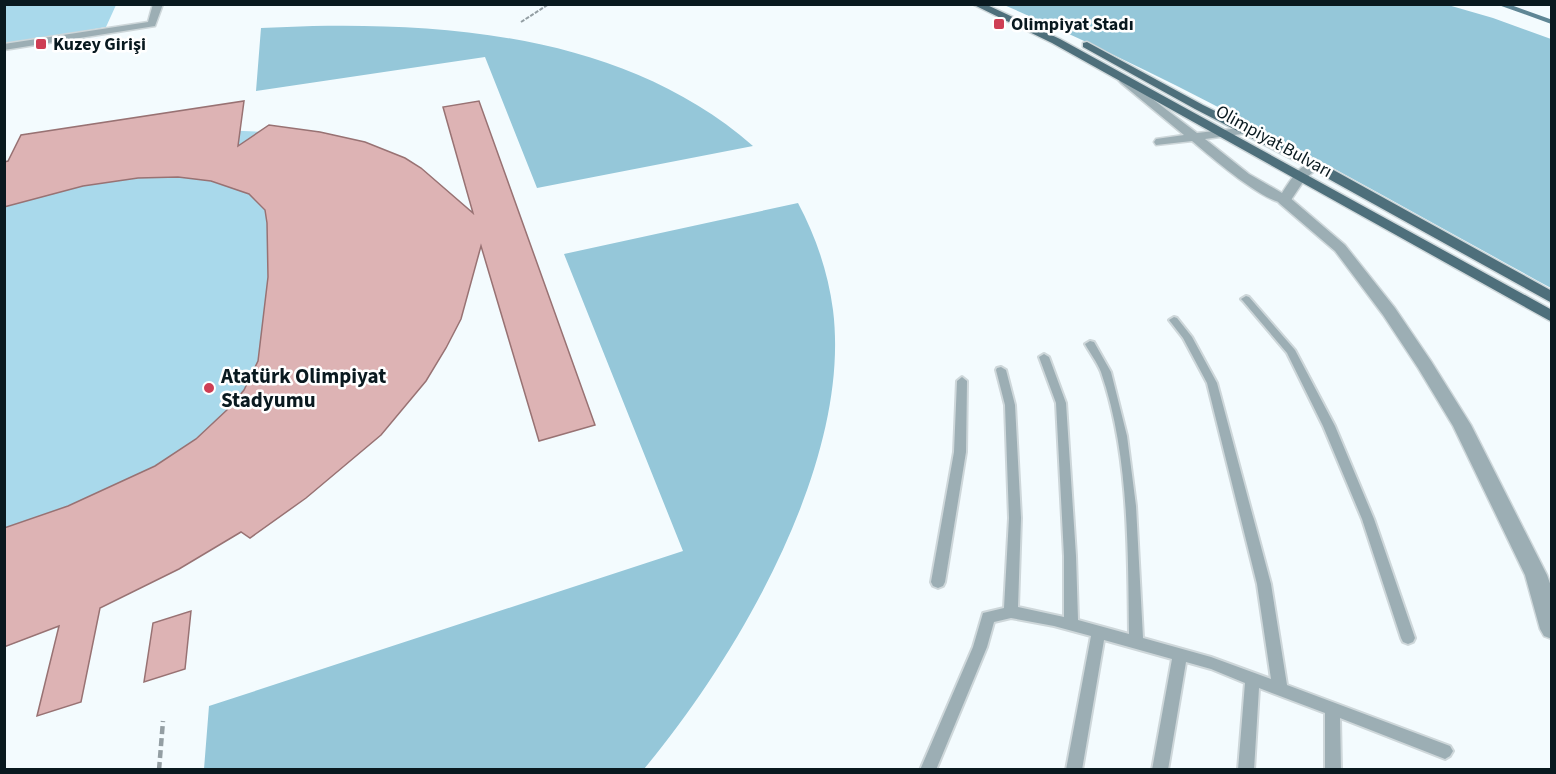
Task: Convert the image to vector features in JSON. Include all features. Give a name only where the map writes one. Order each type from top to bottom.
[{"type":"main road","name":"Olimpiyat Bulvarı","points":[[976,4],[1056,41],[1551,317]]},
{"type":"main road","name":"Olimpiyat Bulvarı","points":[[995,4],[1057,30],[1314,165],[1551,298]]},
{"type":"street","points":[[4,47],[152,24],[158,4]]},
{"type":"street","points":[[1125,81],[1244,177],[1284,200],[1340,248],[1389,312],[1425,365],[1467,435],[1536,575],[1551,628]]},
{"type":"street","points":[[1160,142],[1245,130]]},
{"type":"street","points":[[1284,200],[1300,176],[1314,165]]},
{"type":"lane","points":[[1246,298],[1291,352],[1329,426],[1368,519],[1408,638]]},
{"type":"lane","points":[[1174,320],[1187,337],[1212,383],[1264,584],[1280,689]]},
{"type":"lane","points":[[1090,344],[1105,370],[1120,434],[1134,547],[1136,642]]},
{"type":"lane","points":[[1044,357],[1061,403],[1070,556],[1071,624]]},
{"type":"lane","points":[[1001,370],[1010,405],[1015,519],[1011,612]]},
{"type":"lane","points":[[938,582],[960,452],[962,381]]},
{"type":"lane","points":[[928,770],[980,647],[988,617],[1011,612],[1071,624],[1180,654],[1253,678],[1445,751]]},
{"type":"lane","points":[[1074,770],[1099,632]]},
{"type":"lane","points":[[1160,770],[1180,654]]},
{"type":"lane","points":[[1246,770],[1253,678]]},
{"type":"lane","points":[[1332,708],[1332,770]]},
{"type":"path","points":[[521,22],[549,4]]},
{"type":"path","points":[[159,770],[163,721]]},
{"type":"shaded area","points":[[5,5],[116,5],[106,27],[5,45]]},
{"type":"shaded area","points":[[1004,5],[1448,5],[1551,39],[1551,288],[1213,104],[1074,36]]},
{"type":"shaded area","points":[[313,26],[429,29],[488,35],[545,45],[601,61],[655,83],[706,111],[753,146],[537,188],[485,57],[256,91],[261,28]]},
{"type":"shaded area","name":"Atatürk Olimpiyat Stadyumu","points":[[218,130],[292,133],[254,524],[194,560],[132,592],[70,621],[5,647],[5,162],[30,155]]},
{"type":"shaded area","points":[[798,203],[820,255],[833,310],[834,369],[825,430],[806,492],[781,554],[750,614],[716,671],[644,769],[204,769],[209,706],[683,551],[564,254]]},
{"type":"building","points":[[244,101],[238,146],[269,125],[320,132],[365,142],[405,158],[421,168],[473,213],[443,107],[479,101],[595,425],[539,441],[481,246],[461,319],[446,348],[426,381],[381,435],[306,498],[250,538],[241,532],[179,569],[100,608],[81,702],[37,716],[59,626],[4,647],[4,528],[68,506],[155,466],[196,439],[229,408],[244,390],[258,361],[268,277],[267,223],[265,210],[249,194],[211,181],[178,177],[138,178],[83,186],[4,207],[4,162],[8,161],[21,135]]},
{"type":"building","points":[[191,611],[185,669],[144,682],[153,623]]},
{"type":"waterway","points":[[1502,4],[1552,22]]},
{"type":"place","name":"Olimpiyat Stadı","points":[[999,24]]},
{"type":"place","name":"Kuzey Girişi","points":[[41,44]]},
{"type":"place","name":"Atatürk Olimpiyat Stadyumu","points":[[209,388]]}]
